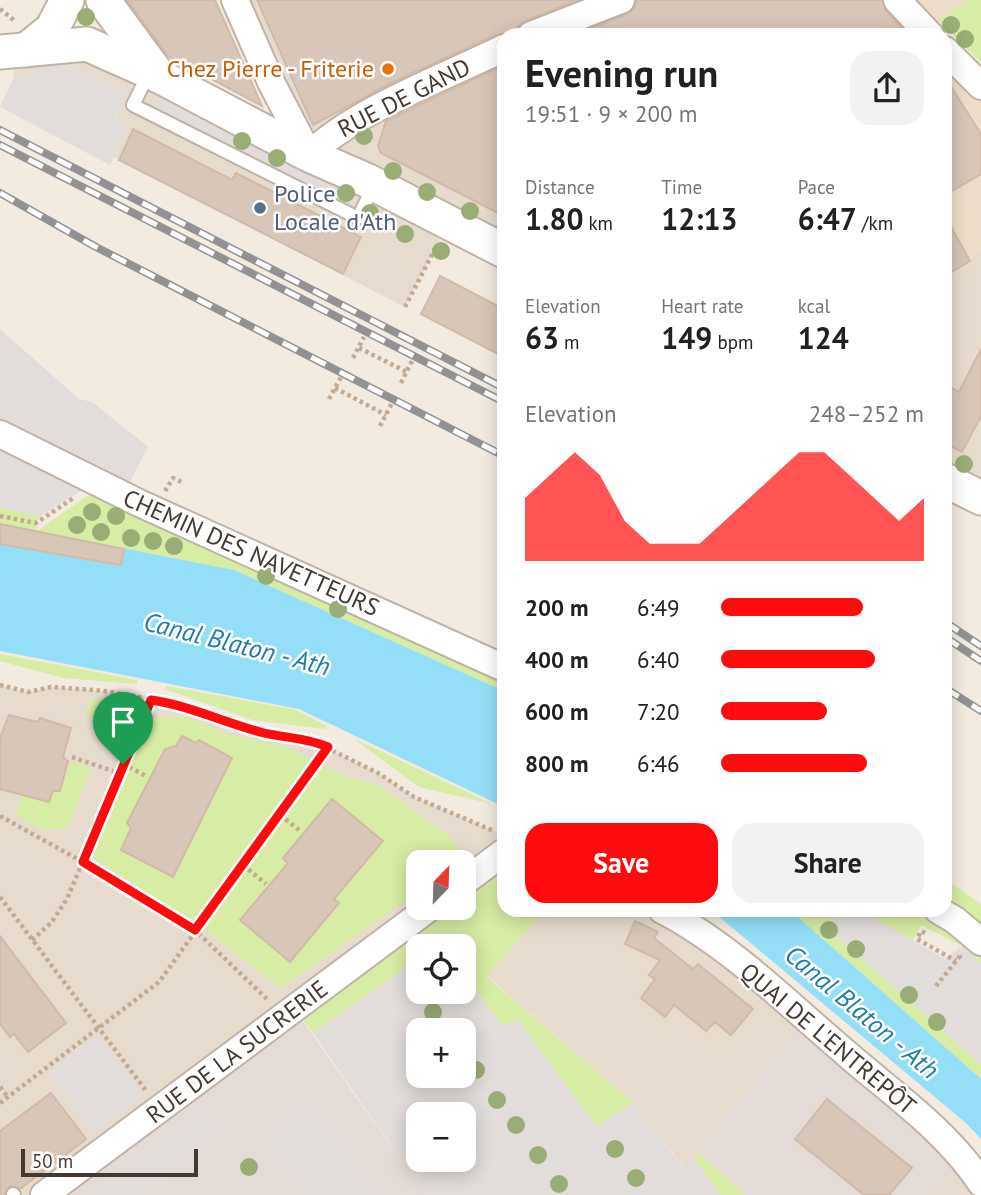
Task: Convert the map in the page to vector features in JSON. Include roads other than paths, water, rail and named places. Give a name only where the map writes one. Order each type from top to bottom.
[{"type":"street","points":[[13,51],[52,29],[67,0]]},
{"type":"street","points":[[103,0],[154,74]]},
{"type":"street","points":[[235,0],[271,82],[309,155]]},
{"type":"street","points":[[549,28],[621,0]]},
{"type":"street","points":[[897,0],[923,28]]},
{"type":"street","points":[[13,51],[86,44],[154,74],[309,155],[374,184],[497,247]]},
{"type":"street","name":"RUE DE GAND","points":[[309,155],[326,139],[372,112],[497,51]]},
{"type":"street","points":[[952,57],[981,86]]},
{"type":"street","name":"CHEMIN DES NAVETTEURS","points":[[0,434],[118,493],[497,665]]},
{"type":"street","points":[[952,484],[981,498]]},
{"type":"street","points":[[476,873],[497,857]]},
{"type":"street","name":"QUAI DE L'ENTREPÔT","points":[[675,917],[752,974],[899,1098],[942,1136],[971,1167],[981,1183]]},
{"type":"street","points":[[950,917],[955,920],[971,949]]},
{"type":"street","name":"RUE DE LA SUCRERIE","points":[[44,1195],[413,920]]},
{"type":"lane","points":[[154,74],[133,105],[358,218],[374,184]]},
{"type":"water","name":"Canal Blaton - Ath","points":[[0,524],[234,570],[497,688],[497,804],[299,709],[0,651]]},
{"type":"water","name":"Canal Blaton - Ath","points":[[719,917],[798,917],[981,1079],[981,1139],[966,1123]]},
{"type":"railway","points":[[0,130],[497,384]]},
{"type":"railway","points":[[0,145],[497,398]]},
{"type":"railway","points":[[0,193],[96,247],[497,452]]},
{"type":"railway","points":[[952,627],[981,646]]},
{"type":"railway","points":[[952,642],[981,661]]},
{"type":"railway","points":[[952,692],[981,711]]},
{"type":"place","name":"Chez Pierre - Friterie","points":[[388,69]]},
{"type":"place","name":"Police Locale d'Ath","points":[[260,208]]}]
